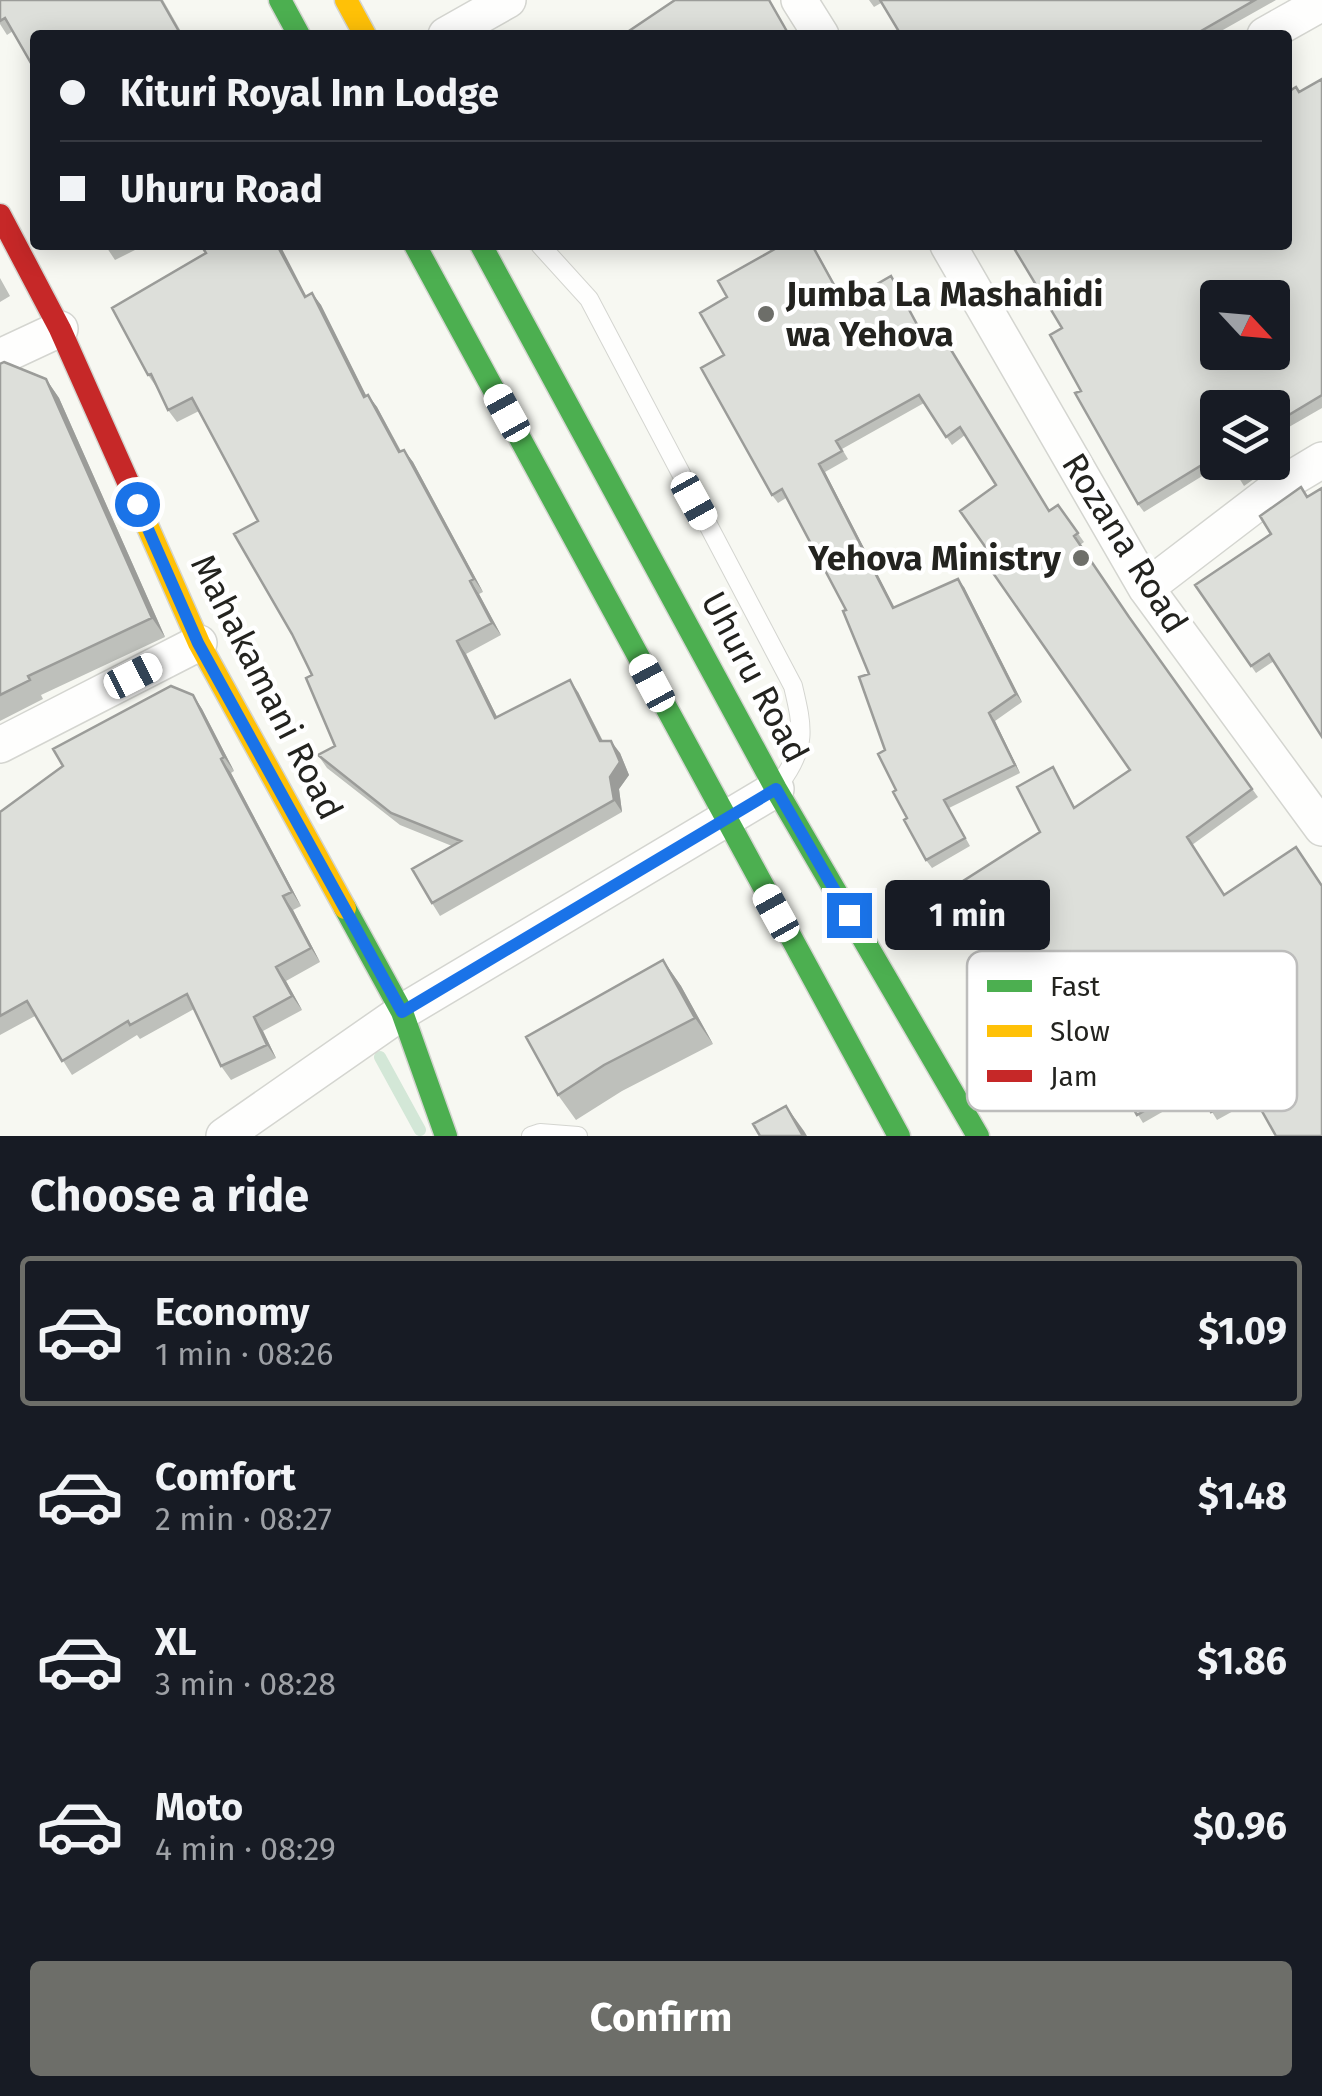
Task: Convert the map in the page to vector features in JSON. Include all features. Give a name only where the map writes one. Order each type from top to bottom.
[{"type":"main road","points":[[280,0],[297,30]]},
{"type":"main road","points":[[346,0],[362,30]]},
{"type":"main road","name":"Mahakamani Road","points":[[0,216],[60,330],[198,643],[402,1012],[446,1136]]},
{"type":"main road","points":[[418,250],[899,1136]]},
{"type":"main road","name":"Uhuru Road","points":[[484,250],[776,789],[978,1136]]},
{"type":"street","points":[[455,30],[508,0]]},
{"type":"street","points":[[799,0],[817,30]]},
{"type":"street","points":[[1273,30],[1322,2]]},
{"type":"street","name":"Rozana Road","points":[[951,250],[1146,588],[1322,828]]},
{"type":"street","points":[[0,357],[60,330]]},
{"type":"street","points":[[1146,588],[1282,484],[1322,460]]},
{"type":"street","points":[[0,745],[198,643]]},
{"type":"street","points":[[224,1136],[402,1012],[776,789]]},
{"type":"lane","points":[[545,250],[589,299],[792,686],[801,719],[798,758],[776,789]]},
{"type":"lane","points":[[532,1136],[578,1136]]},
{"type":"building","points":[[0,0],[161,0],[178,30],[30,30],[30,61],[5,18],[0,21]]},
{"type":"building","points":[[675,0],[769,0],[786,30],[630,30]]},
{"type":"building","points":[[880,0],[1255,0],[1203,30],[898,30]]},
{"type":"building","points":[[1322,79],[1322,395],[1290,414],[1290,390],[1200,390],[1200,466],[1138,504],[1075,393],[1081,391],[1050,335],[1062,328],[1015,250],[1292,250],[1292,90],[1296,87],[1299,92]]},
{"type":"building","points":[[204,250],[280,250],[305,297],[312,293],[364,397],[368,395],[399,452],[404,450],[474,579],[470,581],[492,623],[457,641],[495,718],[570,680],[600,741],[611,741],[620,762],[610,777],[614,800],[432,903],[412,869],[461,841],[391,813],[318,755],[335,746],[306,678],[312,675],[234,534],[258,521],[192,398],[168,410],[112,308],[206,253]]},
{"type":"building","points":[[773,250],[815,250],[844,303],[891,276],[927,343],[942,335],[1049,511],[1058,505],[1078,533],[1074,536],[1129,617],[1252,789],[1187,837],[1224,895],[1296,847],[1322,886],[1322,1136],[1276,1136],[1262,1111],[1297,1111],[1297,951],[1001,951],[960,883],[1040,832],[1017,787],[1053,767],[1074,808],[1130,770],[984,560],[991,555],[960,511],[996,485],[960,427],[946,437],[919,395],[836,441],[842,451],[819,464],[893,608],[958,579],[1016,694],[989,713],[1015,765],[944,800],[965,838],[926,860],[904,820],[907,818],[893,792],[896,790],[878,754],[885,750],[859,677],[869,674],[843,611],[846,610],[782,489],[772,495],[701,368],[724,355],[700,313],[727,297],[718,281]]},
{"type":"building","points":[[4,362],[46,379],[152,618],[28,676],[30,680],[0,695],[0,364]]},
{"type":"building","points":[[1301,487],[1307,497],[1322,488],[1322,737],[1269,654],[1251,666],[1195,585],[1271,534],[1260,516]]},
{"type":"building","points":[[171,686],[193,695],[224,757],[221,759],[292,892],[283,896],[311,948],[276,967],[292,996],[254,1017],[267,1045],[221,1066],[187,994],[130,1025],[128,1021],[62,1061],[27,1001],[0,1016],[0,812],[63,766],[53,749]]},
{"type":"building","points":[[663,960],[695,1018],[604,1065],[558,1095],[526,1037]]},
{"type":"building","points":[[786,1106],[803,1136],[760,1136],[753,1124]]},
{"type":"waterway","points":[[380,1057],[420,1130]]},
{"type":"traffic: fast","points":[[280,0],[296,30]]},
{"type":"traffic: fast","points":[[418,250],[899,1136]]},
{"type":"traffic: fast","points":[[484,250],[776,789],[978,1136]]},
{"type":"traffic: fast","points":[[345,908],[402,1012],[446,1136]]},
{"type":"traffic: slow","points":[[346,0],[362,30]]},
{"type":"traffic: slow","points":[[128,482],[199,643],[345,908]]},
{"type":"traffic: jam","points":[[0,215],[60,329],[128,482]]},
{"type":"place","name":"Jumba La Mashahidi wa Yehova","points":[[766,314]]},
{"type":"place","name":"Yehova Ministry","points":[[1081,558]]},
{"type":"route","points":[[137,504],[198,643],[402,1012],[776,789],[849,915]]}]
